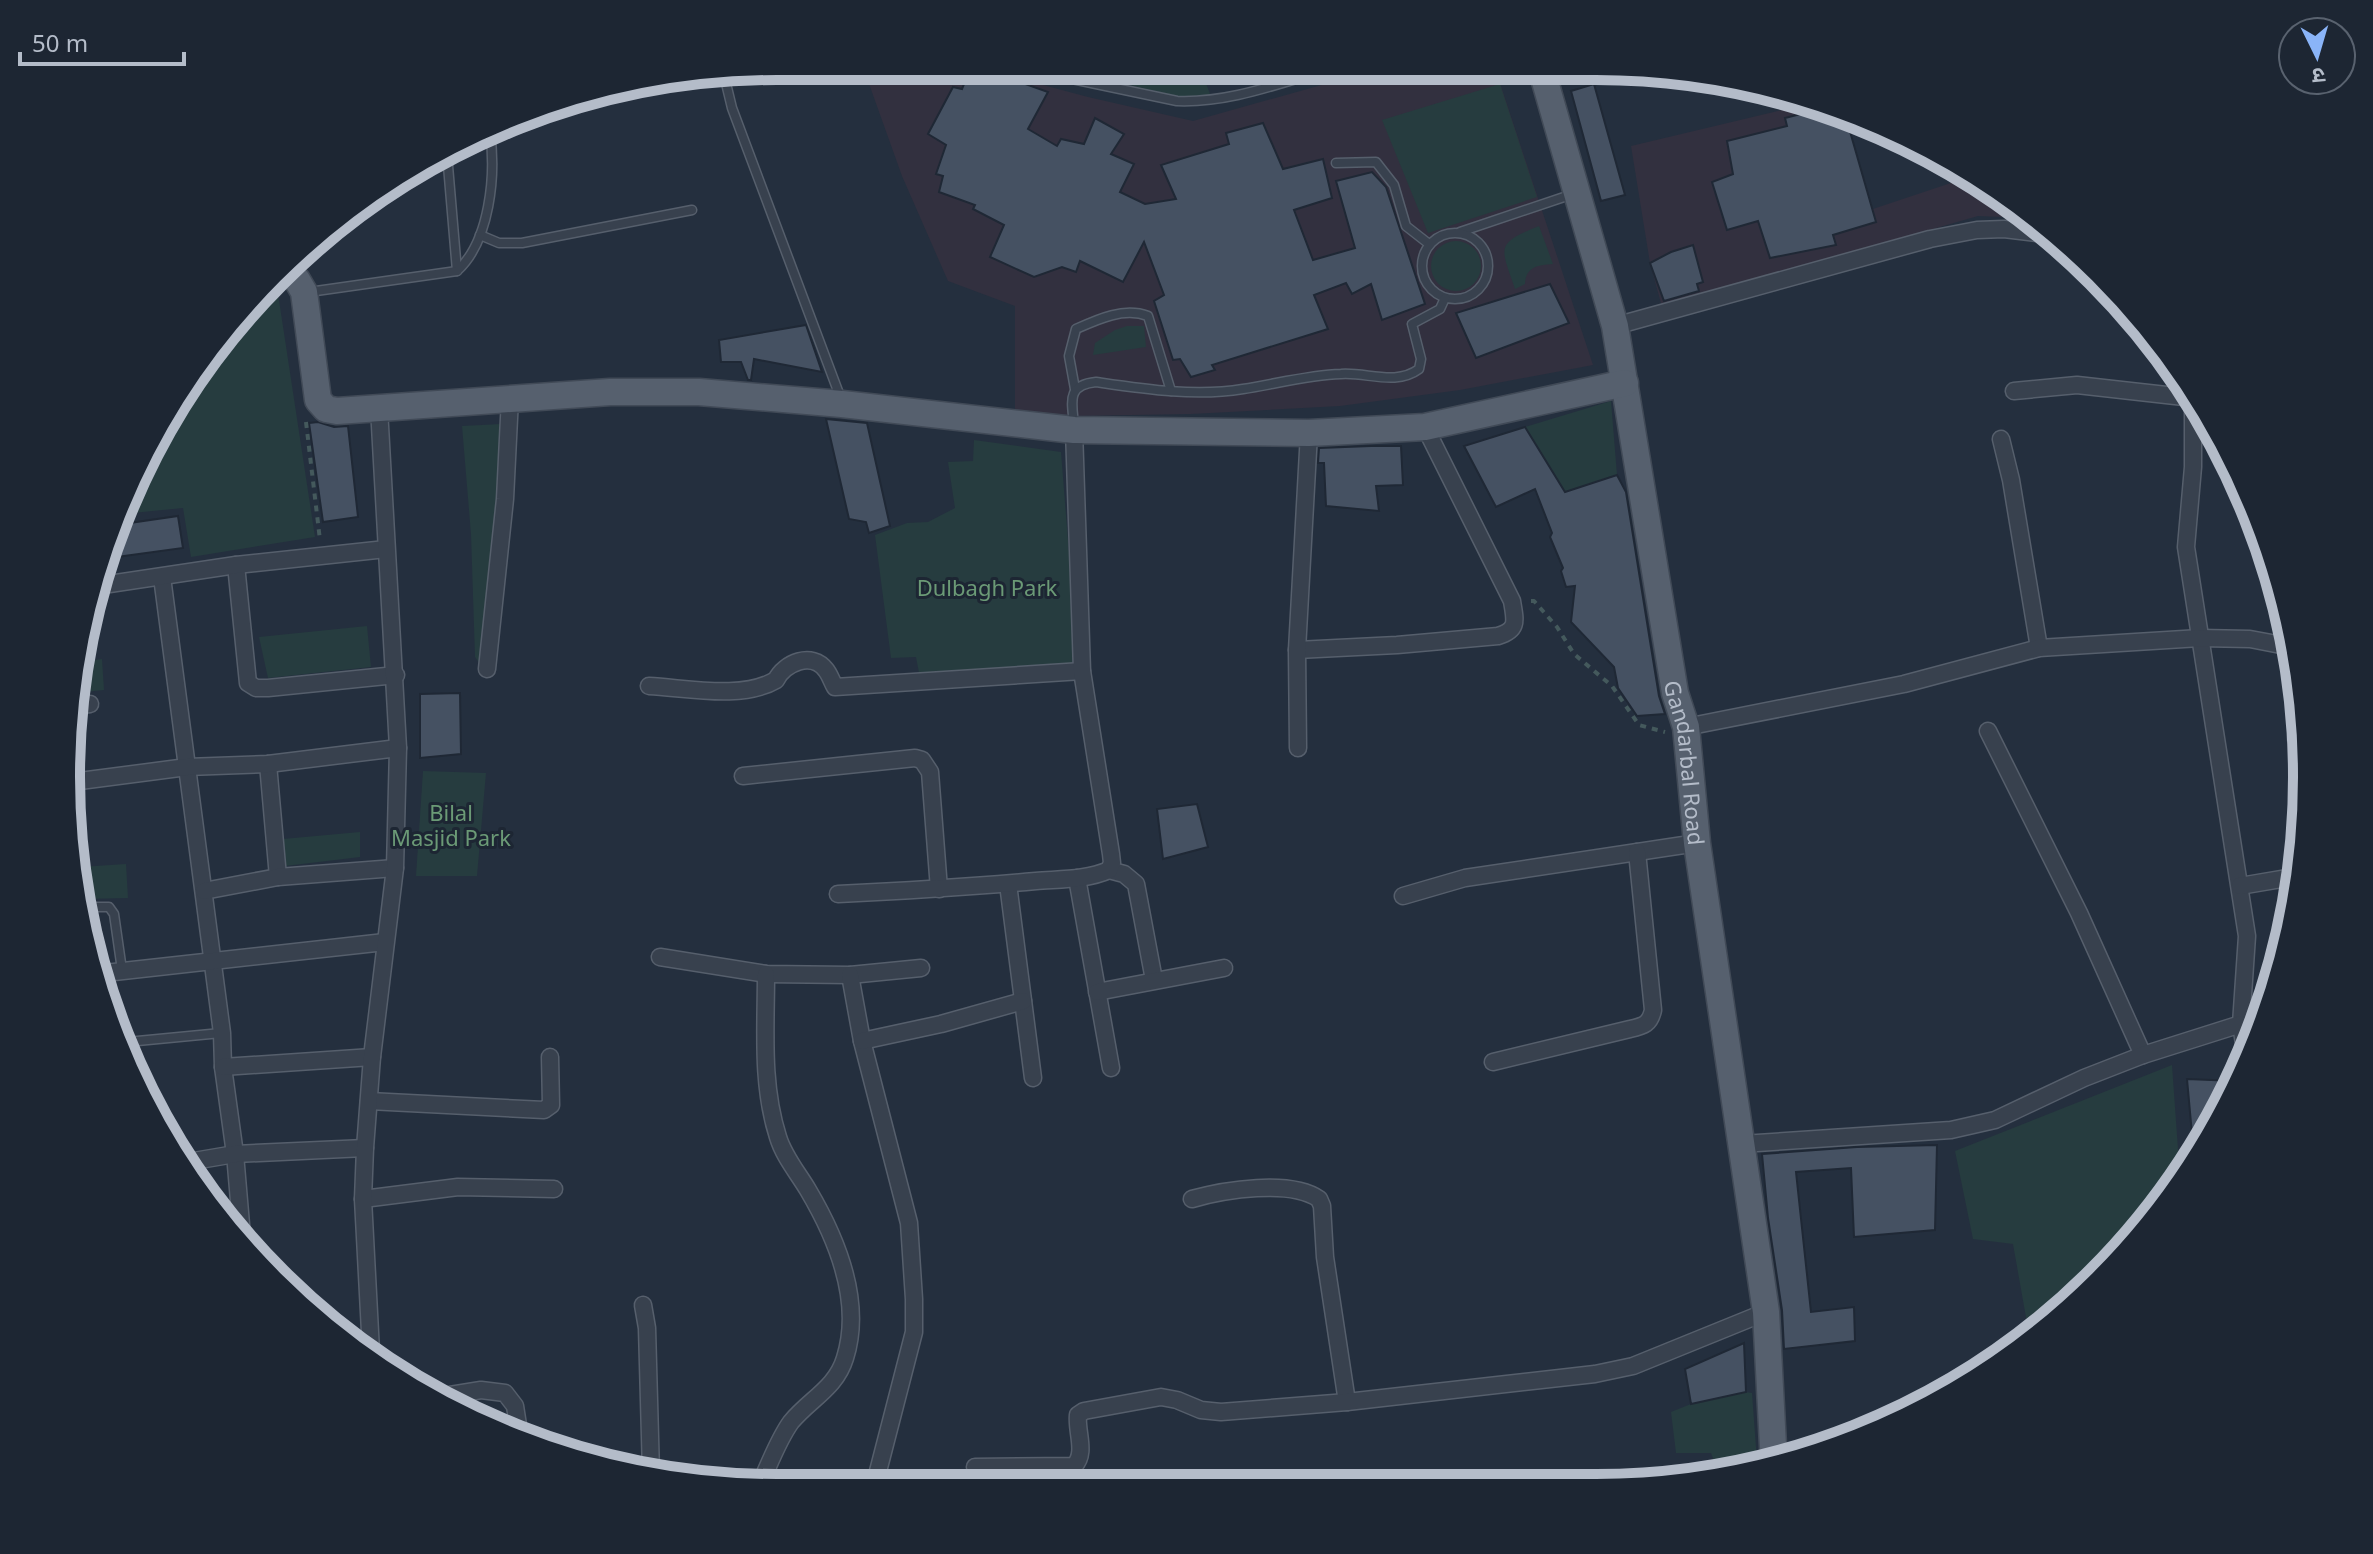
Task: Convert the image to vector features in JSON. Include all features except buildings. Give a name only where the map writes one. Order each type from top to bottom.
[{"type":"main road","name":"Gandarbal Road","points":[[1545,80],[1615,326],[1675,693],[1686,727],[1697,843],[1766,1312],[1773,1451]]},
{"type":"main road","points":[[293,278],[318,400],[326,409],[337,411],[610,392],[699,392],[842,404],[1074,430],[1309,433],[1425,427],[1625,383]]},
{"type":"street","points":[[1615,326],[1930,239],[1977,230],[2030,232]]},
{"type":"street","points":[[2014,391],[2077,385],[2180,397]]},
{"type":"street","points":[[487,669],[505,499],[510,398]]},
{"type":"street","points":[[370,1342],[363,1199],[365,1148],[372,1057],[395,868],[398,748],[379,408]]},
{"type":"street","points":[[2193,418],[2193,467],[2186,547],[2247,936],[2243,1036]]},
{"type":"street","points":[[1297,650],[1498,636],[1509,633],[1514,626],[1512,601],[1425,427]]},
{"type":"street","points":[[838,894],[1077,878],[1109,870],[1111,854],[1082,671],[1074,430]]},
{"type":"street","points":[[1298,748],[1297,650],[1309,433]]},
{"type":"street","points":[[2001,439],[2011,480],[2039,648]]},
{"type":"street","points":[[108,584],[321,554],[386,549]]},
{"type":"street","points":[[236,565],[248,683],[256,688],[268,688],[396,675]]},
{"type":"street","points":[[162,577],[222,1033],[241,1222]]},
{"type":"street","points":[[1686,727],[1904,684],[2039,648],[2200,638],[2250,639],[2281,645]]},
{"type":"street","points":[[649,686],[751,690],[776,680],[781,670],[792,663],[804,661],[825,668],[835,687],[1082,671]]},
{"type":"street","points":[[84,705],[90,704]]},
{"type":"street","points":[[1988,731],[2079,913],[2143,1055]]},
{"type":"street","points":[[80,781],[187,767],[268,764],[398,748]]},
{"type":"street","points":[[743,776],[915,758],[922,760],[930,772],[939,889]]},
{"type":"street","points":[[268,764],[278,877]]},
{"type":"street","points":[[1403,896],[1465,878],[1697,843]]},
{"type":"street","points":[[1493,1062],[1645,1025],[1650,1020],[1653,1010],[1637,852]]},
{"type":"street","points":[[204,891],[278,877],[395,868]]},
{"type":"street","points":[[1109,870],[1124,874],[1136,884],[1154,980]]},
{"type":"street","points":[[1077,878],[1111,1068]]},
{"type":"street","points":[[2240,886],[2285,878]]},
{"type":"street","points":[[1008,884],[1033,1078]]},
{"type":"street","points":[[108,972],[385,942]]},
{"type":"street","points":[[660,957],[766,974],[850,975],[921,968]]},
{"type":"street","points":[[1097,992],[1224,968]]},
{"type":"street","points":[[765,1474],[792,1421],[834,1382],[846,1357],[851,1315],[848,1281],[828,1229],[778,1137],[766,1086],[766,974]]},
{"type":"street","points":[[850,975],[862,1041],[909,1223],[914,1299],[914,1332],[877,1474]]},
{"type":"street","points":[[862,1041],[941,1024],[1023,1001]]},
{"type":"street","points":[[1742,1144],[1951,1130],[1995,1120],[2084,1078],[2143,1055],[2241,1024]]},
{"type":"street","points":[[223,1067],[372,1057]]},
{"type":"street","points":[[369,1101],[544,1110],[551,1105],[550,1057]]},
{"type":"street","points":[[195,1161],[235,1154],[365,1148]]},
{"type":"street","points":[[363,1199],[458,1187],[554,1189]]},
{"type":"street","points":[[1192,1199],[1243,1188],[1300,1191],[1319,1199],[1347,1402]]},
{"type":"street","points":[[643,1305],[647,1328],[651,1463]]},
{"type":"street","points":[[975,1467],[1074,1466],[1081,1453],[1078,1415],[1084,1411],[1161,1397],[1201,1410],[1221,1412],[1347,1402],[1595,1374],[1633,1366],[1766,1312]]},
{"type":"street","points":[[454,1394],[481,1390],[505,1393],[515,1406],[518,1424]]},
{"type":"lane","points":[[1077,80],[1177,101],[1201,102],[1224,99],[1291,80]]},
{"type":"lane","points":[[726,82],[732,108],[842,404]]},
{"type":"lane","points":[[293,278],[457,271],[468,261],[480,235],[490,191],[490,142]]},
{"type":"lane","points":[[1336,163],[1376,162],[1394,185],[1406,226],[1429,244]]},
{"type":"lane","points":[[442,166],[448,165],[457,271]]},
{"type":"lane","points":[[1459,233],[1478,242],[1485,251],[1488,272],[1484,283],[1467,297],[1445,298],[1435,293],[1422,276],[1423,254],[1429,244],[1438,237],[1459,233],[1577,193]]},
{"type":"lane","points":[[480,235],[499,243],[522,243],[692,210]]},
{"type":"lane","points":[[1075,389],[1084,383],[1096,382],[1171,391],[1241,390],[1342,373],[1389,378],[1409,376],[1419,369],[1421,359],[1412,324],[1440,309],[1445,298]]},
{"type":"lane","points":[[1074,430],[1072,398],[1075,389],[1069,356],[1076,329],[1107,316],[1137,311],[1148,316],[1171,391]]},
{"type":"lane","points":[[92,907],[109,907],[114,914],[122,970]]},
{"type":"lane","points":[[132,1042],[222,1033]]},
{"type":"path","points":[[318,400],[304,408],[321,554]]},
{"type":"path","points":[[1512,601],[1534,601],[1557,627],[1574,654],[1612,686],[1639,725],[1662,733],[1686,727]]},
{"type":"shaded area","points":[[868,80],[1025,80],[1193,121],[1339,80],[1499,80],[1593,365],[1460,390],[1340,406],[1191,414],[1015,414],[1015,306],[948,281],[902,176]]},
{"type":"shaded area","points":[[1790,108],[1849,128],[1873,209],[1957,181],[2011,217],[1978,216],[1662,307],[1650,263],[1631,146]]},
{"type":"green space","points":[[1108,80],[1204,80],[1211,96],[1177,96]]},
{"type":"green space","points":[[1500,84],[1537,197],[1428,233],[1382,120]]},
{"type":"green space","points":[[1539,226],[1553,264],[1533,268],[1525,284],[1515,289],[1505,248],[1514,238]]},
{"type":"green space","points":[[1456,241],[1474,248],[1481,266],[1474,284],[1456,291],[1438,284],[1431,266],[1438,248]]},
{"type":"green space","points":[[278,291],[315,537],[191,557],[183,508],[132,513],[173,428],[197,390],[253,317]]},
{"type":"green space","points":[[1127,326],[1144,326],[1146,347],[1093,355],[1095,343]]},
{"type":"green space","points":[[1611,401],[1617,475],[1565,492],[1525,427]]},
{"type":"green space","points":[[501,424],[496,511],[480,664],[475,657],[471,534],[462,426]]},
{"type":"green space","name":"Dulbagh Park","points":[[974,440],[1061,452],[1078,666],[920,678],[916,657],[891,658],[875,535],[907,523],[928,522],[955,508],[948,462],[973,461]]},
{"type":"green space","points":[[367,626],[371,667],[268,678],[259,637]]},
{"type":"green space","points":[[102,659],[104,690],[85,692],[90,661]]},
{"type":"green space","name":"Bilal Masjid Park","points":[[423,771],[486,773],[477,876],[416,876]]},
{"type":"green space","points":[[360,832],[360,857],[285,866],[283,839]]},
{"type":"green space","points":[[126,864],[128,898],[91,899],[86,867]]},
{"type":"green space","points":[[2172,1065],[2179,1160],[2120,1237],[2089,1270],[2027,1324],[2013,1244],[1973,1239],[1955,1151]]},
{"type":"green space","points":[[1752,1393],[1757,1455],[1732,1461],[1714,1461],[1711,1453],[1676,1453],[1671,1412],[1691,1404]]}]
